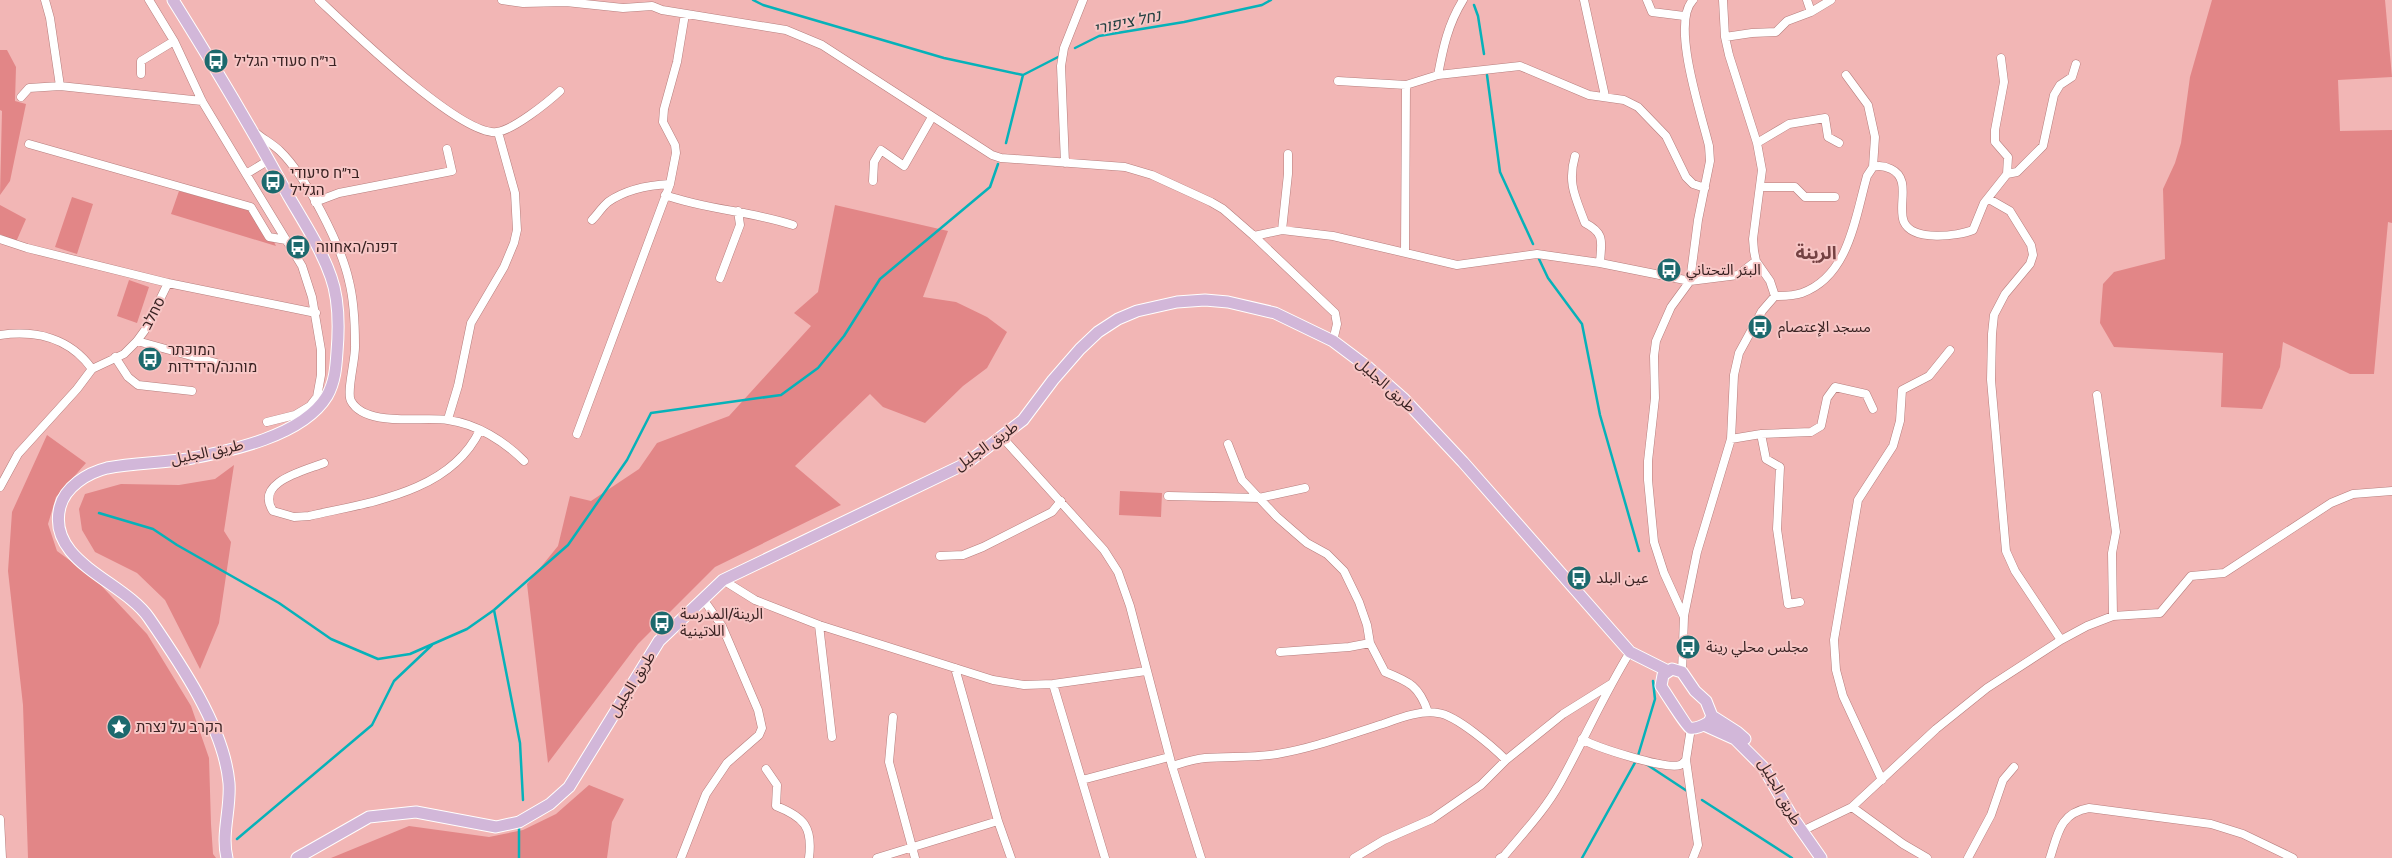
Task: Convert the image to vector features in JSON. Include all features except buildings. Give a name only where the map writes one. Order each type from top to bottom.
[{"type":"main road","name":"طريق الجليل","points":[[173,0],[269,160],[319,250],[332,278],[338,338],[336,373],[327,396],[312,414],[264,440],[188,458],[104,469],[80,480],[65,493],[58,525],[65,544],[84,565],[120,589],[144,611],[178,660],[209,716],[222,751],[229,780],[230,807],[224,848],[227,858]]},
{"type":"main road","name":"طريق الجليل","points":[[297,858],[369,817],[416,812],[496,827],[519,822],[550,804],[568,786],[659,641],[723,580],[967,464],[1023,420],[1080,349],[1112,323],[1137,311],[1177,302],[1228,302],[1275,313],[1333,341],[1369,368],[1410,405],[1463,462],[1661,683],[1686,725],[1691,728]]},
{"type":"main road","name":"طريق الجليل","points":[[1634,655],[1668,671],[1677,669],[1682,672]]},
{"type":"main road","points":[[1661,683],[1663,675],[1668,671]]},
{"type":"main road","points":[[1682,672],[1695,691],[1706,701],[1712,716],[1709,722],[1704,725],[1691,728]]},
{"type":"main road","name":"طريق الجليل","points":[[1712,716],[1737,732],[1765,760],[1795,812],[1802,830]]},
{"type":"main road","name":"طريق الجليل","points":[[1704,725],[1735,739],[1763,767],[1821,858]]},
{"type":"street","points":[[45,0],[50,18],[60,86]]},
{"type":"street","points":[[149,0],[174,41],[202,101],[302,266],[316,314],[322,350],[321,375],[317,397],[310,406],[295,415],[267,422]]},
{"type":"street","points":[[319,0],[401,75],[439,105],[479,129],[498,132],[539,110],[560,91]]},
{"type":"street","points":[[504,0],[523,3],[566,2],[623,8],[651,3],[685,14],[786,30],[822,45],[982,150],[1001,158],[1125,168],[1152,175],[1211,202],[1254,236],[1335,313],[1337,324],[1333,341]]},
{"type":"street","points":[[1065,164],[1060,66],[1064,48],[1083,0]]},
{"type":"street","points":[[1438,75],[1446,35],[1452,18],[1463,0]]},
{"type":"street","points":[[1584,0],[1605,96]]},
{"type":"street","points":[[1648,0],[1652,12],[1684,16]]},
{"type":"street","points":[[1724,0],[1725,37],[1757,143],[1762,170],[1753,238],[1756,261],[1770,281],[1775,296]]},
{"type":"street","points":[[1807,0],[1811,12]]},
{"type":"street","points":[[1725,37],[1776,32],[1788,21],[1811,12],[1831,0]]},
{"type":"street","points":[[1684,617],[1664,573],[1654,542],[1648,471],[1655,398],[1654,356],[1656,341],[1671,306],[1690,281],[1710,161],[1709,146],[1684,42],[1684,16],[1691,1]]},
{"type":"street","points":[[576,434],[670,184],[676,153],[675,145],[664,122],[664,109],[677,62],[685,14]]},
{"type":"street","points":[[141,74],[141,61],[174,41]]},
{"type":"street","points":[[1873,167],[1883,166],[1896,172],[1899,177],[1903,185],[1904,223],[1910,229],[1920,233],[1951,236],[1973,230],[1984,203],[2007,174],[2008,157],[1995,142],[1994,130],[2004,82],[2001,58]]},
{"type":"street","points":[[2007,174],[2017,172],[2043,146],[2054,95],[2060,85],[2072,77],[2076,64]]},
{"type":"street","points":[[1338,81],[1406,85],[1438,75],[1520,66],[1589,95],[1624,100],[1638,107],[1666,136],[1686,177],[1693,184],[1704,188]]},
{"type":"street","points":[[1682,672],[1684,617],[1698,552],[1731,439],[1734,376],[1739,353],[1762,311],[1775,296],[1800,294],[1815,288],[1836,266],[1849,244],[1867,176],[1873,167],[1875,137],[1868,105],[1846,75]]},
{"type":"street","points":[[1405,252],[1406,85]]},
{"type":"street","points":[[21,97],[29,88],[60,86],[202,101]]},
{"type":"street","points":[[873,181],[874,162],[881,150],[904,166],[932,117]]},
{"type":"street","points":[[1757,143],[1789,124],[1824,118],[1828,137],[1839,143]]},
{"type":"street","points":[[250,128],[280,151],[315,202],[345,265],[350,283],[356,347],[349,396],[350,401],[355,407],[374,416],[409,420],[448,420],[480,430],[509,447],[524,461]]},
{"type":"street","points":[[448,420],[458,386],[472,323],[504,267],[514,243],[516,230],[515,193],[498,132]]},
{"type":"street","points":[[28,144],[251,207],[269,237],[286,240]]},
{"type":"street","points":[[315,202],[339,193],[452,171],[447,149]]},
{"type":"street","points":[[1282,230],[1288,174],[1288,154]]},
{"type":"street","points":[[1575,156],[1571,181],[1574,195],[1585,223],[1598,230],[1601,237],[1600,263]]},
{"type":"street","points":[[246,174],[269,160]]},
{"type":"street","points":[[592,220],[608,202],[621,196],[649,186],[670,184]]},
{"type":"street","points":[[1760,187],[1795,187],[1805,197],[1835,197]]},
{"type":"street","points":[[665,195],[707,207],[738,210],[792,225]]},
{"type":"street","points":[[1989,199],[2010,211],[2031,246],[2033,255],[2030,264],[2001,301],[1994,315],[1992,334],[1991,380],[2006,551],[2015,571],[2061,640]]},
{"type":"street","points":[[720,278],[740,226],[738,210]]},
{"type":"street","points":[[1254,236],[1282,230],[1332,236],[1456,265],[1537,254],[1600,263],[1690,281],[1738,275],[1756,261]]},
{"type":"street","name":"סחלב","points":[[0,239],[27,248],[168,283],[145,330],[137,341],[124,354],[92,369],[77,390],[35,432],[18,454],[0,487]]},
{"type":"street","points":[[168,283],[316,314]]},
{"type":"street","points":[[0,335],[21,332],[42,334],[65,343],[84,357],[92,369]]},
{"type":"street","points":[[137,341],[231,367]]},
{"type":"street","points":[[1882,780],[1842,696],[1836,670],[1834,640],[1858,500],[1893,446],[1900,421],[1902,390],[1929,376],[1950,350]]},
{"type":"street","points":[[115,357],[128,377],[138,385],[145,388],[192,392]]},
{"type":"street","points":[[1731,439],[1761,434],[1811,432],[1821,426],[1827,398],[1834,388],[1866,394],[1873,409]]},
{"type":"street","points":[[2097,395],[2116,532],[2112,554],[2113,616]]},
{"type":"street","points":[[324,463],[273,486],[268,495],[268,503],[273,511],[294,517],[309,516],[400,493],[426,483],[454,465],[476,440],[480,430]]},
{"type":"street","points":[[1761,434],[1766,459],[1780,468],[1777,529],[1788,604],[1800,602]]},
{"type":"street","points":[[1002,437],[1104,550],[1118,572],[1130,606],[1169,758],[1201,858]]},
{"type":"street","points":[[1228,444],[1242,480],[1307,543],[1327,554],[1344,571],[1359,602],[1367,625],[1370,643],[1385,672],[1412,683],[1422,696],[1428,712]]},
{"type":"street","points":[[1168,496],[1259,498],[1305,488]]},
{"type":"street","points":[[1802,830],[1852,807],[1936,728],[1987,688],[2061,640],[2087,626],[2113,616],[2160,613],[2191,576],[2224,573],[2330,503],[2353,494],[2392,491]]},
{"type":"street","points":[[940,556],[963,554],[983,547],[1052,512],[1061,501]]},
{"type":"street","points":[[723,580],[755,600],[819,625],[993,680],[1024,685],[1053,684],[1146,671]]},
{"type":"street","points":[[681,858],[706,794],[727,763],[759,736],[762,728],[758,710],[722,626],[703,599]]},
{"type":"street","points":[[819,625],[832,737]]},
{"type":"street","points":[[1280,652],[1349,647],[1370,643]]},
{"type":"street","points":[[1500,858],[1504,856],[1542,810],[1559,784],[1610,684],[1634,655]]},
{"type":"street","points":[[955,668],[998,821],[1011,858]]},
{"type":"street","points":[[1053,684],[1105,858]]},
{"type":"street","points":[[1354,858],[1384,840],[1432,818],[1481,785],[1506,760],[1564,714],[1610,684]]},
{"type":"street","points":[[1172,766],[1205,758],[1243,758],[1278,754],[1331,741],[1428,712],[1440,713],[1449,717],[1491,744],[1506,760]]},
{"type":"street","points":[[893,717],[889,762],[915,858]]},
{"type":"street","points":[[1691,728],[1686,760],[1698,845],[1693,858]]},
{"type":"street","points":[[1582,739],[1592,746],[1671,766],[1680,765],[1686,760]]},
{"type":"street","points":[[1082,780],[1169,758]]},
{"type":"street","points":[[1968,858],[1991,816],[2003,780],[2014,767]]},
{"type":"street","points":[[766,769],[777,785],[776,806],[793,813],[802,820],[809,834],[809,858]]},
{"type":"street","points":[[1852,807],[1903,844],[1927,858]]},
{"type":"street","points":[[2050,858],[2059,830],[2066,818],[2078,810],[2095,808],[2212,824],[2243,834],[2293,858]]},
{"type":"street","points":[[0,818],[2,858]]},
{"type":"street","points":[[877,858],[998,821]]},
{"type":"shaded area","points":[[2212,0],[2385,0],[2392,77],[2338,80],[2340,131],[2392,130],[2392,223],[2388,222],[2374,374],[2350,374],[2283,342],[2280,367],[2262,409],[2221,407],[2223,353],[2114,347],[2100,323],[2103,284],[2114,272],[2165,259],[2163,189],[2175,163],[2181,143],[2190,77]]},
{"type":"shaded area","points":[[0,50],[7,50],[16,67],[15,101],[26,104],[10,181],[0,195],[2,111],[0,110]]},
{"type":"shaded area","points":[[179,191],[259,212],[276,246],[171,214]]},
{"type":"shaded area","points":[[72,197],[93,204],[77,254],[55,247]]},
{"type":"shaded area","points":[[0,205],[26,219],[16,242],[0,234]]},
{"type":"shaded area","points":[[835,205],[948,231],[923,297],[956,302],[987,317],[1007,332],[987,368],[963,386],[925,423],[883,407],[870,394],[795,466],[841,505],[715,567],[638,644],[548,763],[527,584],[558,546],[570,496],[591,501],[639,469],[657,443],[729,416],[811,326],[794,313],[818,292]]},
{"type":"shaded area","points":[[129,280],[149,287],[137,323],[117,316]]},
{"type":"shaded area","points":[[47,435],[86,463],[56,497],[48,524],[57,551],[94,578],[147,634],[191,706],[209,758],[213,854],[216,858],[28,858],[23,705],[8,571],[12,512]]},
{"type":"shaded area","points":[[234,465],[224,531],[231,542],[219,623],[200,669],[165,600],[137,573],[95,552],[82,530],[79,509],[85,494],[121,484],[179,485],[215,479]]},
{"type":"shaded area","points":[[1120,491],[1162,493],[1161,517],[1119,515]]},
{"type":"shaded area","points":[[589,785],[624,799],[612,822],[607,858],[331,858],[409,826],[489,837],[523,830],[556,814]]},
{"type":"waterway","points":[[753,0],[763,5],[944,58],[1023,75],[1060,56]]},
{"type":"waterway","name":"נחל ציפורי","points":[[1075,48],[1099,36],[1184,22],[1262,5],[1271,0]]},
{"type":"waterway","points":[[1474,5],[1478,16],[1484,54]]},
{"type":"waterway","points":[[1006,143],[1023,75]]},
{"type":"waterway","points":[[1487,75],[1500,172],[1533,244]]},
{"type":"waterway","points":[[99,513],[153,529],[177,545],[279,603],[331,639],[378,659],[410,654],[467,629],[494,610],[568,545],[627,460],[651,413],[781,395],[818,368],[844,336],[880,279],[990,187],[998,164]]},
{"type":"waterway","points":[[1539,259],[1548,278],[1582,324],[1600,415],[1639,551]]},
{"type":"waterway","points":[[494,610],[520,743],[523,800]]},
{"type":"waterway","points":[[237,839],[372,725],[394,681],[432,645]]},
{"type":"waterway","points":[[1582,858],[1637,759],[1655,699],[1653,681]]},
{"type":"waterway","points":[[1646,764],[1687,791]]},
{"type":"waterway","points":[[1702,800],[1792,858]]},
{"type":"waterway","points":[[519,826],[519,858]]},
{"type":"place","name":"בי״ח סעודי הגליל","points":[[216,61]]},
{"type":"place","name":"בי״ח סיעודי הגליל","points":[[273,182]]},
{"type":"place","name":"דפנה/האחווה","points":[[298,247]]},
{"type":"place","name":"البئر التحتاني","points":[[1669,270]]},
{"type":"place","name":"مسجد الإعتصام","points":[[1760,327]]},
{"type":"place","name":"המוכתר מוהנה/הידידות","points":[[150,359]]},
{"type":"place","name":"عين البلد","points":[[1579,578]]},
{"type":"place","name":"الرينة/المدرسة اللاتينية","points":[[662,623]]},
{"type":"place","name":"مجلس محلي رينة","points":[[1688,647]]},
{"type":"place","name":"הקרב על נצרת","points":[[119,727]]},
{"type":"district","name":"الرينة","points":[[1816,253]]}]
